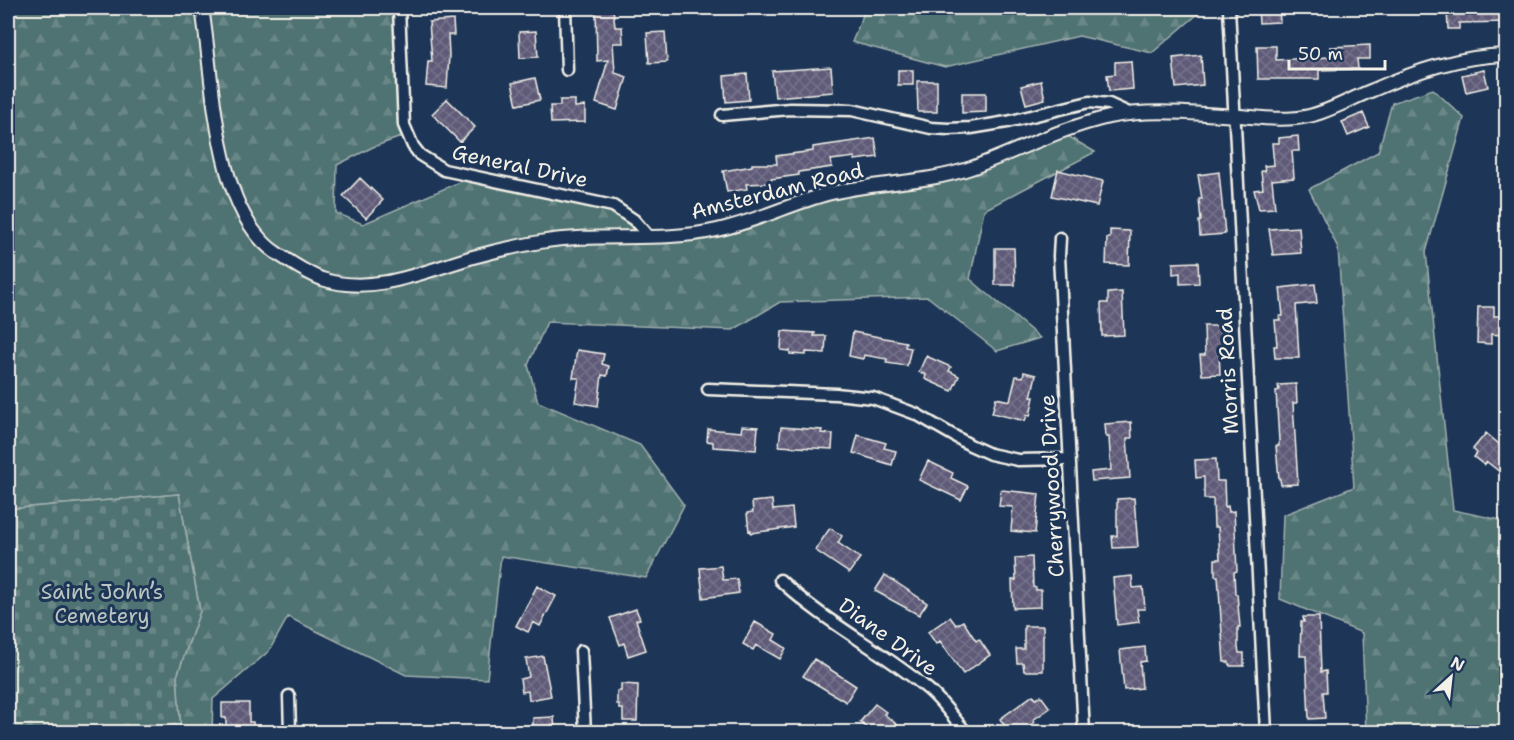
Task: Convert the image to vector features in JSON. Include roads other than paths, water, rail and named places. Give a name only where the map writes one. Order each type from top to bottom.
[{"type":"street","name":"Amsterdam Road","points":[[202,8],[227,175],[233,194],[251,228],[274,251],[305,271],[323,279],[359,284],[422,274],[475,257],[538,243],[582,238],[702,233],[720,230],[830,193],[929,178],[969,169],[1061,132],[1131,114],[1280,119],[1309,116],[1426,68],[1469,58],[1506,55]]},
{"type":"street","name":"General Drive","points":[[399,8],[404,125],[413,146],[420,154],[444,171],[613,206],[634,220],[648,236]]},
{"type":"street","points":[[565,8],[567,70]]},
{"type":"street","name":"Morris Road","points":[[1229,8],[1266,732]]},
{"type":"street","points":[[722,115],[790,109],[852,110],[931,128],[948,129],[1007,122],[1089,102],[1109,104],[1131,114]]},
{"type":"street","name":"Cherrywood Drive","points":[[1060,238],[1059,256],[1084,732]]},
{"type":"street","points":[[708,389],[836,394],[873,398],[916,414],[990,454],[1018,460],[1070,459]]},
{"type":"street","name":"Diane Drive","points":[[780,580],[843,630],[889,658],[932,692],[966,732]]},
{"type":"street","points":[[581,651],[585,732]]},
{"type":"street","points":[[289,696],[290,732]]},
{"type":"park label","name":"Saint John’s Cemetery","points":[[102,604]]}]
